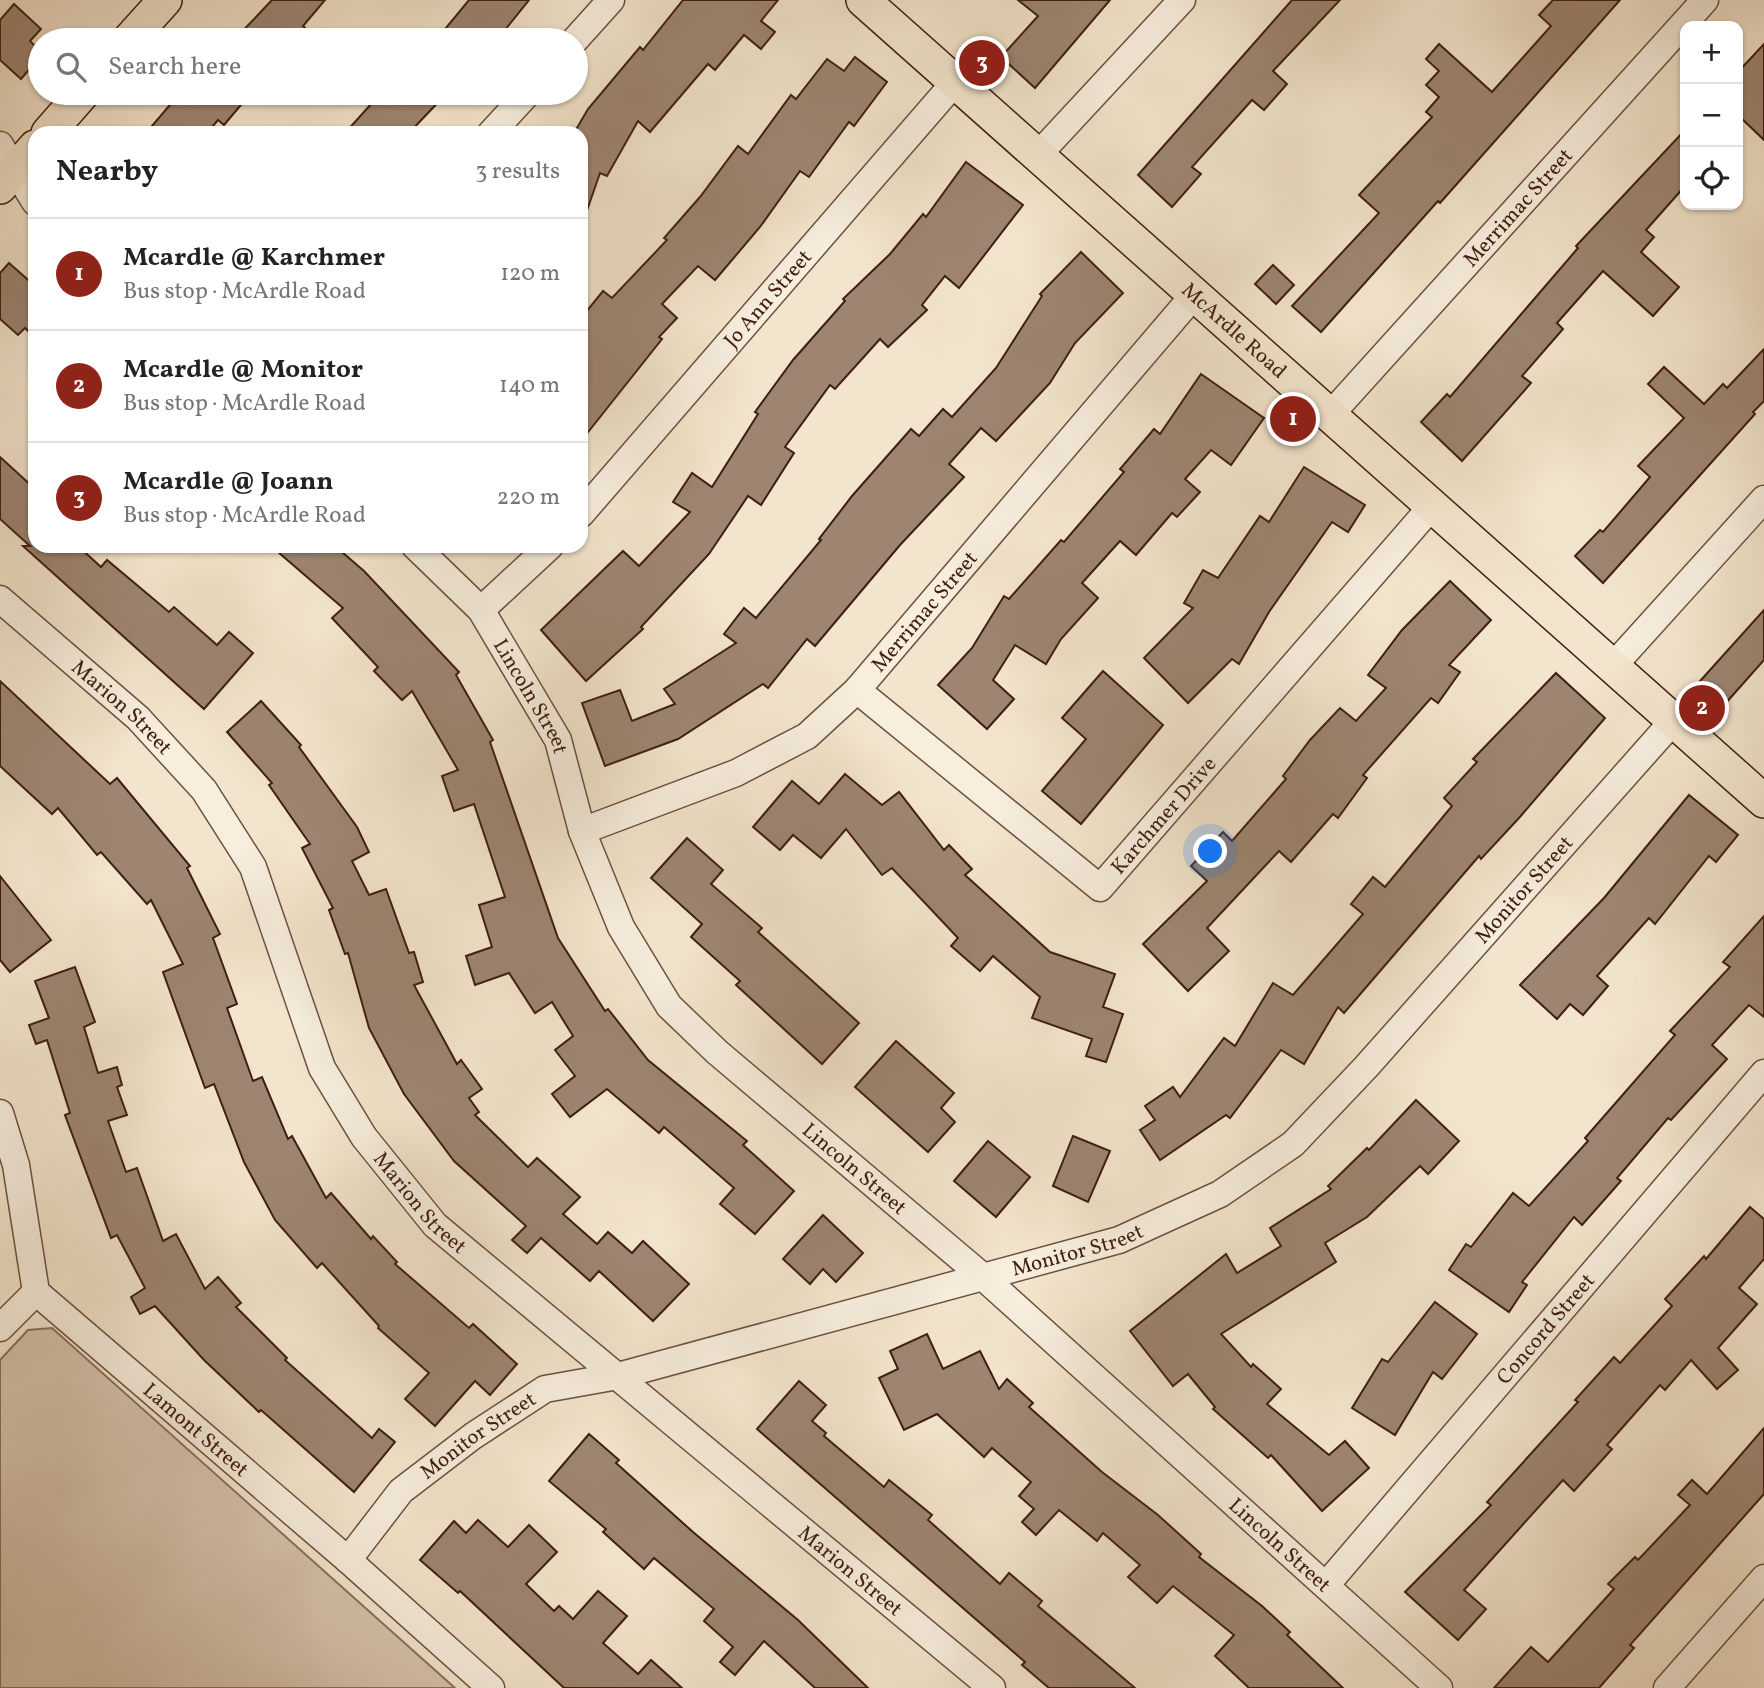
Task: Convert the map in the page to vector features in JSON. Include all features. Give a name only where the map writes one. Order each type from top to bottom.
[{"type":"main road","points":[[140,28],[165,0]]},
{"type":"main road","name":"McArdle Road","points":[[863,0],[1764,801]]},
{"type":"main road","points":[[54,126],[72,105]]},
{"type":"street","points":[[586,28],[611,0]]},
{"type":"street","points":[[1038,155],[1182,0]]},
{"type":"street","name":"Merrimac Street","points":[[1330,415],[1705,0]]},
{"type":"street","name":"Jo Ann Street","points":[[588,506],[955,82]]},
{"type":"street","points":[[497,126],[517,105]]},
{"type":"street","points":[[12,163],[28,190]]},
{"type":"street","name":"Merrimac Street","points":[[582,831],[737,774],[807,736],[858,690],[1195,295]]},
{"type":"street","points":[[1613,666],[1764,499]]},
{"type":"street","name":"Karchmer Drive","points":[[858,690],[1100,888],[1432,506]]},
{"type":"street","name":"Lincoln Street","points":[[422,553],[481,610],[558,740],[582,831],[621,927],[669,1006],[717,1052],[982,1276],[1327,1584],[1439,1688]]},
{"type":"street","points":[[481,610],[542,553]]},
{"type":"street","name":"Marion Street","points":[[0,599],[138,718],[204,790],[254,867],[322,1068],[363,1137],[435,1225],[992,1688]]},
{"type":"street","name":"Monitor Street","points":[[348,1560],[401,1491],[473,1436],[545,1389],[618,1376],[1119,1240],[1220,1194],[1293,1144],[1366,1067],[1674,720]]},
{"type":"street","name":"Concord Street","points":[[1327,1584],[1764,1073]]},
{"type":"street","points":[[0,1113],[16,1165],[36,1292],[0,1328]]},
{"type":"street","name":"Lamont Street","points":[[36,1292],[348,1560],[491,1688]]},
{"type":"street","points":[[1667,1688],[1764,1578]]},
{"type":"shaded area","points":[[52,1328],[455,1688],[0,1688],[0,1360],[28,1330]]},
{"type":"building","points":[[272,0],[325,0],[303,26],[305,28],[245,28]]},
{"type":"building","points":[[469,0],[529,0],[507,28],[446,28]]},
{"type":"building","points":[[683,0],[778,0],[761,21],[775,32],[761,49],[744,35],[715,70],[708,64],[650,132],[638,121],[607,176],[600,173],[588,208],[588,126],[578,126],[588,109],[640,47],[643,50]]},
{"type":"building","points":[[1018,0],[1110,0],[1035,88],[1001,57],[1038,16]]},
{"type":"building","points":[[1292,0],[1340,0],[1273,71],[1287,84],[1264,110],[1252,100],[1192,167],[1201,174],[1172,207],[1138,175]]},
{"type":"building","points":[[1553,0],[1620,0],[1321,332],[1292,306],[1379,213],[1359,195],[1432,117],[1426,112],[1439,97],[1426,85],[1439,71],[1426,59],[1439,44],[1492,92],[1551,26],[1539,15]]},
{"type":"building","points":[[14,4],[40,28],[28,28],[28,71],[21,79],[0,60],[0,20]]},
{"type":"building","points":[[1764,44],[1764,140],[1743,120],[1743,67]]},
{"type":"building","points":[[855,57],[887,82],[854,126],[849,122],[809,177],[800,171],[760,227],[715,280],[698,266],[662,304],[677,318],[659,337],[662,339],[588,432],[588,309],[603,291],[612,298],[667,240],[664,238],[700,197],[738,146],[748,154],[791,95],[796,99],[827,59],[844,71]]},
{"type":"building","points":[[170,105],[241,105],[224,125],[218,120],[213,126],[152,126]]},
{"type":"building","points":[[370,105],[436,105],[416,126],[351,126]]},
{"type":"building","points":[[1680,135],[1680,192],[1646,230],[1654,237],[1641,252],[1679,287],[1653,316],[1603,271],[1557,323],[1563,329],[1522,376],[1531,383],[1462,461],[1421,422],[1447,394],[1450,397],[1578,248],[1576,246]]},
{"type":"building","points":[[966,162],[1023,205],[959,288],[945,276],[922,305],[927,310],[888,347],[880,339],[835,389],[830,385],[785,447],[794,453],[761,505],[748,496],[709,554],[641,627],[643,629],[586,681],[541,630],[623,551],[639,566],[690,512],[673,502],[692,473],[712,487],[758,414],[755,412],[793,360],[845,301],[843,299],[890,254],[923,214],[926,217]]},
{"type":"building","points":[[1081,252],[1123,293],[1075,343],[1050,383],[996,441],[981,428],[949,464],[964,477],[900,545],[815,646],[807,639],[768,688],[763,684],[678,739],[605,766],[582,703],[620,690],[632,721],[675,704],[664,689],[736,643],[724,634],[744,608],[756,618],[821,540],[819,539],[852,496],[911,429],[919,436],[943,409],[952,417],[996,368],[1042,296],[1040,294]]},
{"type":"building","points":[[9,263],[28,280],[28,331],[25,328],[18,335],[0,319],[0,273]]},
{"type":"building","points":[[1273,265],[1294,285],[1276,304],[1255,284]]},
{"type":"building","points":[[1764,349],[1764,401],[1603,583],[1575,556],[1600,530],[1603,532],[1650,477],[1638,466],[1684,418],[1648,384],[1664,367],[1704,404],[1723,384],[1727,388]]},
{"type":"building","points":[[1201,374],[1264,418],[1231,465],[1211,450],[1185,479],[1200,492],[1177,517],[1172,513],[1136,555],[1120,541],[1082,583],[1098,598],[1061,639],[1046,664],[1015,645],[993,680],[1014,699],[987,729],[938,685],[972,648],[1004,596],[1009,599],[1061,540],[1064,542],[1124,472],[1120,469],[1154,429],[1160,434]]},
{"type":"building","points":[[0,457],[28,483],[28,544],[0,519]]},
{"type":"building","points":[[1304,467],[1365,505],[1348,532],[1332,522],[1269,612],[1239,664],[1232,659],[1188,703],[1144,658],[1193,608],[1184,603],[1203,570],[1218,578],[1260,516],[1269,522]]},
{"type":"building","points":[[31,553],[86,553],[101,567],[107,560],[169,612],[174,607],[217,645],[229,632],[253,653],[204,709]]},
{"type":"building","points":[[279,553],[343,553],[364,571],[459,672],[456,675],[493,740],[490,742],[558,938],[605,1011],[608,1009],[648,1060],[747,1141],[743,1145],[794,1191],[755,1234],[720,1204],[734,1188],[664,1127],[659,1133],[607,1089],[570,1117],[552,1094],[575,1076],[555,1050],[573,1036],[552,1002],[535,1013],[509,973],[475,985],[466,956],[492,947],[479,905],[505,897],[474,804],[454,811],[442,776],[458,770],[412,691],[402,700],[374,671],[378,667],[332,618],[343,608]]},
{"type":"building","points":[[1450,581],[1491,620],[1449,665],[1460,672],[1438,703],[1431,698],[1363,775],[1367,778],[1338,818],[1333,814],[1291,862],[1279,851],[1207,928],[1229,951],[1188,991],[1143,944],[1207,881],[1191,866],[1223,832],[1232,841],[1286,779],[1283,776],[1310,740],[1340,708],[1356,721],[1386,688],[1368,675],[1402,630]]},
{"type":"building","points":[[1764,610],[1764,660],[1717,713],[1692,690]]},
{"type":"building","points":[[1103,671],[1163,725],[1081,824],[1042,791],[1086,739],[1062,718]]},
{"type":"building","points":[[1556,673],[1605,718],[1519,818],[1481,859],[1479,856],[1344,1013],[1338,1007],[1304,1064],[1281,1050],[1230,1118],[1226,1115],[1160,1160],[1140,1130],[1155,1120],[1145,1106],[1173,1087],[1180,1097],[1224,1038],[1235,1046],[1273,983],[1293,995],[1363,914],[1351,904],[1373,877],[1385,887],[1452,806],[1444,798],[1477,762],[1473,759]]},
{"type":"building","points":[[0,681],[110,784],[117,778],[190,866],[187,868],[220,934],[213,938],[237,1004],[227,1008],[253,1081],[262,1077],[288,1139],[292,1136],[326,1198],[331,1193],[371,1239],[373,1236],[397,1262],[395,1264],[469,1328],[473,1324],[517,1364],[490,1395],[475,1381],[435,1426],[405,1399],[429,1373],[378,1328],[322,1263],[317,1268],[275,1220],[244,1162],[214,1084],[205,1088],[163,972],[183,964],[151,900],[147,904],[101,852],[97,855],[58,808],[52,814],[0,766]]},
{"type":"building","points":[[261,701],[301,745],[299,747],[357,827],[369,852],[352,861],[369,895],[386,889],[409,953],[414,952],[423,982],[414,985],[457,1064],[461,1060],[482,1089],[469,1098],[479,1112],[475,1115],[528,1167],[537,1158],[580,1197],[563,1214],[597,1244],[608,1232],[632,1253],[643,1241],[689,1284],[653,1321],[599,1271],[590,1281],[541,1238],[527,1253],[512,1240],[526,1226],[454,1161],[404,1094],[369,1028],[348,953],[345,954],[329,910],[333,908],[302,848],[310,844],[269,785],[272,783],[227,732]]},
{"type":"building","points":[[845,774],[882,805],[899,792],[944,850],[949,845],[972,869],[965,875],[1050,952],[1115,974],[1103,1007],[1123,1014],[1106,1062],[1086,1056],[1092,1039],[1032,1018],[1040,997],[993,956],[980,971],[951,946],[958,938],[892,868],[882,875],[846,829],[821,858],[793,835],[780,850],[753,827],[792,781],[819,804]]},
{"type":"building","points":[[1689,795],[1738,835],[1716,862],[1709,856],[1655,924],[1649,918],[1597,976],[1608,986],[1583,1015],[1570,1004],[1557,1019],[1520,985],[1604,898]]},
{"type":"building","points":[[687,838],[723,870],[711,884],[762,928],[758,932],[859,1023],[822,1064],[736,985],[740,981],[691,937],[702,924],[651,878]]},
{"type":"building","points":[[0,876],[51,940],[10,972],[0,960]]},
{"type":"building","points":[[1764,916],[1764,1017],[1749,1005],[1712,1045],[1727,1059],[1671,1120],[1668,1118],[1617,1178],[1621,1181],[1582,1225],[1574,1217],[1522,1282],[1527,1285],[1509,1312],[1449,1270],[1466,1244],[1471,1247],[1513,1193],[1529,1206],[1588,1141],[1585,1138],[1675,1035],[1670,1031],[1730,967],[1723,962]]},
{"type":"building","points":[[75,967],[95,1022],[84,1027],[98,1073],[117,1067],[122,1085],[117,1087],[127,1115],[108,1121],[126,1172],[137,1168],[163,1241],[176,1234],[205,1289],[218,1277],[241,1303],[236,1307],[287,1358],[285,1360],[372,1438],[379,1429],[395,1442],[354,1492],[261,1410],[259,1412],[204,1360],[155,1306],[140,1314],[131,1297],[145,1288],[117,1235],[111,1238],[65,1115],[70,1113],[47,1040],[36,1044],[29,1025],[49,1018],[35,981]]},
{"type":"building","points":[[896,1041],[954,1093],[941,1108],[955,1122],[928,1152],[855,1087]]},
{"type":"building","points":[[1416,1100],[1459,1141],[1428,1174],[1420,1166],[1367,1217],[1325,1243],[1336,1262],[1221,1334],[1251,1367],[1253,1364],[1281,1389],[1267,1404],[1329,1455],[1345,1441],[1369,1468],[1322,1511],[1271,1455],[1268,1458],[1213,1409],[1215,1407],[1188,1374],[1173,1386],[1130,1331],[1226,1254],[1237,1273],[1281,1246],[1270,1228],[1331,1189],[1328,1186],[1367,1148],[1369,1150]]},
{"type":"building","points":[[1073,1136],[1110,1151],[1088,1202],[1053,1186]]},
{"type":"building","points":[[988,1141],[1030,1177],[996,1217],[954,1181]]},
{"type":"building","points":[[1750,1207],[1764,1219],[1764,1259],[1739,1288],[1757,1304],[1718,1348],[1738,1370],[1717,1389],[1691,1360],[1665,1390],[1660,1385],[1607,1445],[1612,1449],[1574,1491],[1563,1480],[1464,1590],[1486,1609],[1458,1640],[1405,1592],[1491,1505],[1487,1502],[1578,1402],[1575,1400],[1614,1357],[1620,1363],[1672,1306],[1665,1299],[1704,1256],[1706,1259]]},
{"type":"building","points":[[823,1215],[863,1253],[836,1282],[823,1269],[810,1284],[783,1259]]},
{"type":"building","points":[[1435,1302],[1477,1334],[1442,1379],[1433,1372],[1395,1435],[1352,1408],[1382,1359],[1388,1362]]},
{"type":"building","points":[[927,1334],[943,1369],[980,1351],[999,1389],[1007,1379],[1033,1403],[1029,1407],[1102,1472],[1158,1515],[1201,1554],[1199,1557],[1262,1606],[1290,1632],[1287,1635],[1343,1688],[1249,1688],[1215,1656],[1234,1635],[1173,1586],[1157,1603],[1128,1577],[1140,1565],[1103,1533],[1097,1541],[1059,1510],[1036,1535],[1022,1522],[1034,1509],[1019,1496],[1031,1482],[992,1448],[984,1457],[937,1414],[904,1430],[879,1378],[898,1369],[890,1351]]},
{"type":"building","points":[[799,1381],[826,1405],[812,1421],[826,1433],[824,1436],[884,1487],[889,1480],[932,1515],[928,1520],[1000,1584],[1009,1573],[1042,1601],[1038,1606],[1135,1688],[1049,1688],[1022,1665],[1025,1662],[757,1429]]},
{"type":"building","points":[[1764,1428],[1764,1494],[1630,1645],[1634,1648],[1599,1688],[1494,1688],[1531,1647],[1548,1662],[1614,1589],[1608,1584],[1635,1557],[1638,1560],[1690,1505],[1678,1495],[1692,1480],[1707,1494]]},
{"type":"building","points":[[589,1434],[619,1460],[616,1463],[798,1620],[868,1688],[815,1688],[764,1641],[735,1675],[720,1662],[733,1647],[704,1621],[714,1609],[654,1558],[644,1569],[603,1532],[606,1529],[549,1481]]},
{"type":"building","points":[[478,1520],[508,1547],[529,1525],[557,1552],[526,1584],[554,1611],[559,1606],[573,1619],[598,1591],[627,1616],[603,1643],[638,1674],[651,1660],[682,1688],[564,1688],[460,1591],[458,1593],[420,1560],[454,1521],[466,1533]]},
{"type":"place","name":"Mcardle @ Joann","points":[[982,63]]},
{"type":"place","name":"Mcardle @ Karchmer","points":[[1293,419]]},
{"type":"place","name":"Mcardle @ Monitor","points":[[1702,708]]}]
